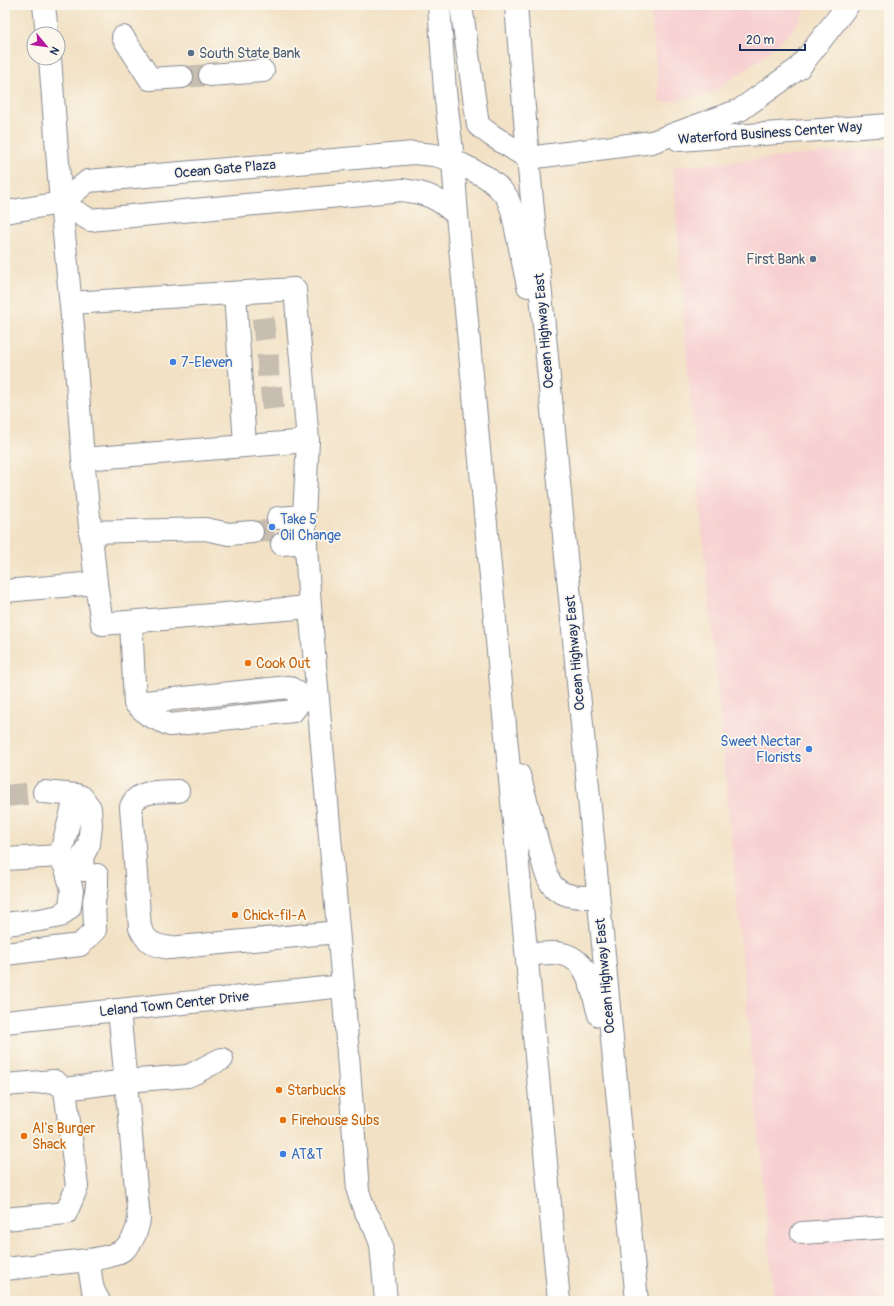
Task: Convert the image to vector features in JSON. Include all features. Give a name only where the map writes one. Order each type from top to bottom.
[{"type":"main road","points":[[44,5],[46,26]]},
{"type":"main road","points":[[439,5],[445,91],[453,160],[558,1301]]},
{"type":"main road","points":[[461,5],[478,125],[490,135],[528,158],[652,142],[740,110],[799,68],[848,5]]},
{"type":"main road","name":"Ocean Highway East","points":[[516,5],[528,158],[614,1073],[637,1301]]},
{"type":"main road","points":[[123,37],[150,80],[182,77]]},
{"type":"main road","points":[[51,66],[83,459],[90,532],[102,624],[310,607]]},
{"type":"main road","points":[[210,75],[263,71]]},
{"type":"main road","name":"Waterford Business Center Way","points":[[652,142],[889,125]]},
{"type":"main road","name":"Ocean Gate Plaza","points":[[61,203],[88,181],[414,153],[434,155],[453,160],[486,177],[507,197],[512,210],[550,388]]},
{"type":"main road","points":[[5,212],[61,203],[90,220],[402,190],[428,195],[448,207],[457,216]]},
{"type":"main road","points":[[71,303],[295,289],[293,325],[295,364],[298,396],[308,440],[305,529],[310,607],[311,697],[338,932],[358,1191],[364,1209],[374,1226],[381,1244],[386,1301]]},
{"type":"main road","points":[[236,292],[246,331],[251,400],[245,445]]},
{"type":"main road","points":[[83,459],[308,440]]},
{"type":"main road","points":[[90,532],[205,529],[229,534],[253,533]]},
{"type":"main road","points":[[280,531],[305,529]]},
{"type":"main road","points":[[5,591],[96,583]]},
{"type":"main road","points":[[131,622],[135,703],[148,715],[170,725],[294,711],[311,697]]},
{"type":"main road","points":[[504,718],[545,870],[551,884],[558,890],[572,896],[598,896]]},
{"type":"main road","points":[[178,791],[145,794],[132,801],[131,807],[140,928],[144,936],[149,941],[158,946],[169,948],[338,932]]},
{"type":"main road","points":[[5,954],[80,945],[95,930],[94,901],[97,887],[82,857],[89,844],[91,825],[90,808],[82,797],[76,795],[44,792]]},
{"type":"main road","points":[[5,924],[60,916],[70,906],[72,890],[66,869],[60,856],[76,795]]},
{"type":"main road","points":[[5,859],[60,856]]},
{"type":"main road","points":[[527,955],[552,952],[568,956],[579,962],[587,974],[614,1073]]},
{"type":"main road","name":"Leland Town Center Drive","points":[[5,1022],[343,986]]},
{"type":"main road","points":[[5,1269],[107,1258],[122,1252],[132,1242],[137,1230],[139,1219],[119,1010]]},
{"type":"main road","points":[[5,1085],[54,1081],[65,1088],[188,1076],[209,1064],[222,1059]]},
{"type":"main road","points":[[5,1219],[66,1213],[77,1187],[65,1088]]},
{"type":"main road","points":[[802,1233],[889,1227]]},
{"type":"main road","points":[[552,1235],[566,1301]]},
{"type":"main road","points":[[88,1260],[93,1290],[99,1301]]},
{"type":"shaded area","points":[[650,5],[810,5],[791,32],[757,62],[709,95],[660,103]]},
{"type":"shaded area","points":[[889,147],[889,1301],[774,1301],[688,375],[673,167]]},
{"type":"tunnel","points":[[182,77],[210,75]]},
{"type":"tunnel","points":[[253,330],[287,326]]},
{"type":"tunnel","points":[[257,366],[289,365]]},
{"type":"tunnel","points":[[261,399],[291,396]]},
{"type":"tunnel","points":[[252,532],[280,530]]},
{"type":"tunnel","points":[[5,796],[44,792]]},
{"type":"place","name":"South State Bank","points":[[191,53]]},
{"type":"place","name":"First Bank","points":[[813,259]]},
{"type":"place","name":"7-Eleven","points":[[173,362]]},
{"type":"place","name":"Take 5 Oil Change","points":[[272,527]]},
{"type":"place","name":"Cook Out","points":[[248,663]]},
{"type":"place","name":"Sweet Nectar Florists","points":[[809,749]]},
{"type":"place","name":"Chick-fil-A","points":[[235,915]]},
{"type":"place","name":"Starbucks","points":[[279,1090]]},
{"type":"place","name":"Firehouse Subs","points":[[283,1120]]},
{"type":"place","name":"Al's Burger Shack","points":[[24,1136]]},
{"type":"place","name":"AT&T","points":[[283,1154]]}]
